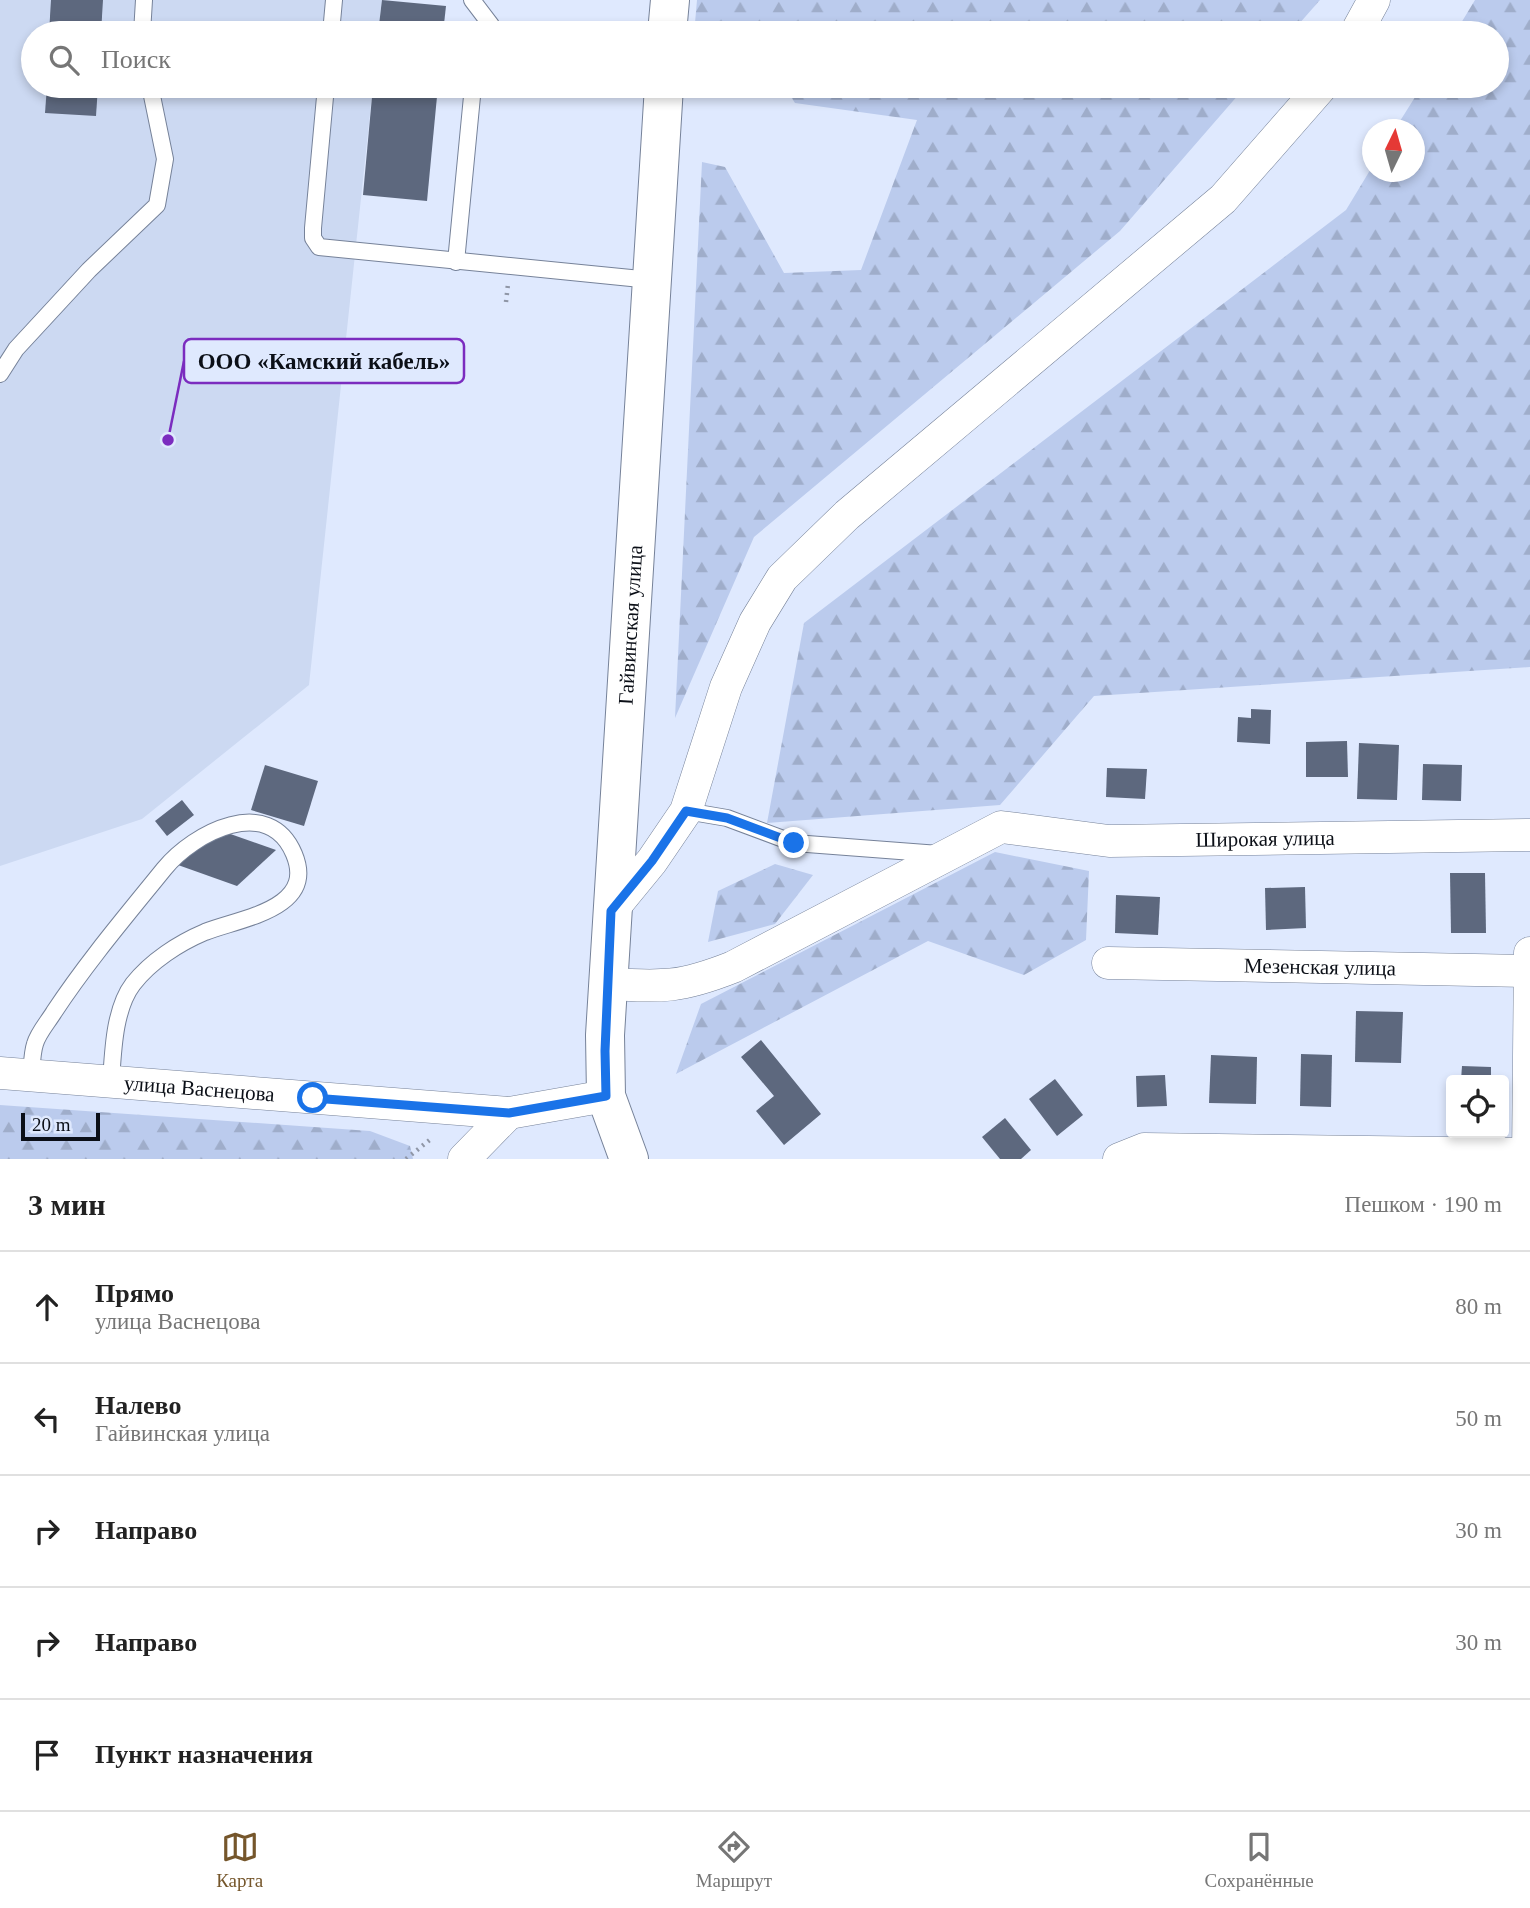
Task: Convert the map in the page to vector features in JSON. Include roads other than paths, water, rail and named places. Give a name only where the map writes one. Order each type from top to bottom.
[{"type":"main road","points":[[668,21],[670,0]]},
{"type":"main road","name":"Гайвинская улица","points":[[629,1159],[606,1096],[607,984],[663,98]]},
{"type":"street","points":[[1363,21],[1374,0]]},
{"type":"street","points":[[611,911],[652,861],[686,811],[726,687],[755,622],[782,578],[847,514],[1223,199],[1311,98]]},
{"type":"street","name":"Широкая улица","points":[[949,855],[1001,827],[1110,841],[1530,835]]},
{"type":"street","points":[[607,984],[677,987],[703,979],[733,967],[949,855]]},
{"type":"street","points":[[1119,1159],[1144,1149],[1528,1156],[1530,953]]},
{"type":"street","name":"Мезенская улица","points":[[1108,964],[1530,971]]},
{"type":"street","name":"улица Васнецова","points":[[0,1073],[509,1113],[606,1096]]},
{"type":"street","points":[[464,1159],[509,1113]]},
{"type":"lane","points":[[143,21],[144,0]]},
{"type":"lane","points":[[332,21],[334,0]]},
{"type":"lane","points":[[472,0],[488,21]]},
{"type":"lane","points":[[0,374],[16,349],[89,270],[157,205],[165,159],[152,98]]},
{"type":"lane","points":[[325,98],[313,228],[313,238],[319,247],[651,280]]},
{"type":"lane","points":[[456,262],[472,98]]},
{"type":"lane","points":[[686,811],[727,818],[794,843],[949,855]]},
{"type":"lane","points":[[31,1076],[35,1043],[76,979],[169,863],[204,834],[237,822],[268,826],[287,836],[296,859],[299,880],[287,900],[259,915],[205,932],[168,950],[132,985],[114,1034],[111,1082]]},
{"type":"place","name":"ООО «Камский кабель»","points":[[168,440]]}]
